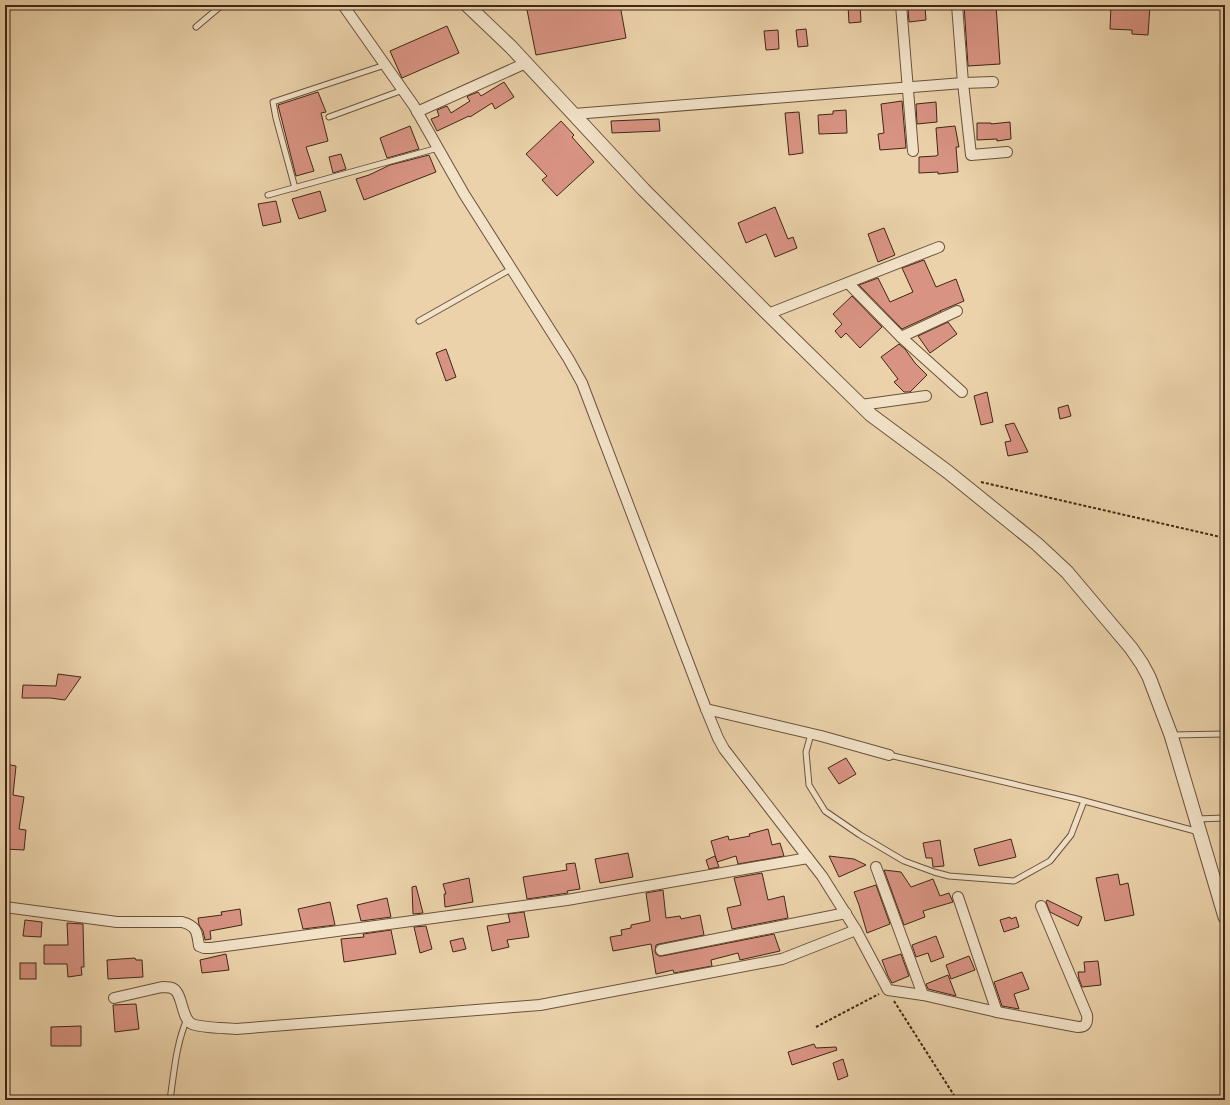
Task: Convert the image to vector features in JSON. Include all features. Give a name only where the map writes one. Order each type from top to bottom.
[{"type":"street","points":[[343,5],[417,112],[464,194],[568,358],[582,383],[706,709],[724,749],[822,876],[856,930],[888,990],[923,995],[997,1012],[1083,1027],[1087,1024],[1087,1015],[1041,906]]},
{"type":"street","points":[[467,5],[526,63],[644,190],[871,415],[948,472],[1037,544],[1067,572],[1131,648],[1150,677],[1171,735],[1225,917]]},
{"type":"street","points":[[901,5],[913,151]]},
{"type":"street","points":[[957,5],[963,83],[971,155],[1007,152]]},
{"type":"street","points":[[417,112],[526,63]]},
{"type":"street","points":[[574,114],[963,83],[993,82]]},
{"type":"street","points":[[768,314],[939,247]]},
{"type":"street","points":[[848,283],[901,337],[962,392]]},
{"type":"street","points":[[901,337],[957,312]]},
{"type":"street","points":[[861,405],[926,396]]},
{"type":"street","points":[[706,709],[811,734],[889,755]]},
{"type":"street","points":[[5,907],[117,922],[182,922],[190,924],[195,928],[199,946],[211,948],[567,900],[808,858]]},
{"type":"street","points":[[876,867],[923,995]]},
{"type":"street","points":[[958,897],[997,1012]]},
{"type":"street","points":[[661,950],[846,913]]},
{"type":"street","points":[[114,998],[162,987],[169,987],[177,992],[188,1020],[192,1024],[236,1029],[540,1005],[782,959],[856,930]]},
{"type":"lane","points":[[196,27],[222,5]]},
{"type":"lane","points":[[294,188],[273,102],[385,65]]},
{"type":"lane","points":[[329,117],[403,90]]},
{"type":"lane","points":[[268,195],[438,148]]},
{"type":"lane","points":[[419,321],[511,268]]},
{"type":"lane","points":[[811,734],[806,752],[809,785],[825,811],[860,835],[904,861],[949,876],[1014,881],[1050,861],[1071,835],[1084,801]]},
{"type":"lane","points":[[1171,735],[1225,734]]},
{"type":"lane","points":[[889,755],[1084,801],[1200,832]]},
{"type":"lane","points":[[1196,819],[1225,818]]},
{"type":"lane","points":[[170,1100],[180,1040],[183,1029],[188,1020]]},
{"type":"path","points":[[976,481],[1225,538]]},
{"type":"path","points":[[816,1027],[888,990],[957,1100]]},
{"type":"building","points":[[526,5],[620,5],[626,38],[536,55]]},
{"type":"building","points":[[848,5],[860,5],[861,22],[849,23]]},
{"type":"building","points":[[964,5],[996,5],[1000,64],[968,66]]},
{"type":"building","points":[[1111,5],[1150,5],[1148,35],[1132,34],[1132,30],[1110,29]]},
{"type":"building","points":[[925,7],[926,20],[909,22],[908,9]]},
{"type":"building","points":[[447,26],[459,53],[402,78],[390,51]]},
{"type":"building","points":[[806,29],[808,46],[798,47],[796,30]]},
{"type":"building","points":[[778,30],[779,49],[766,50],[764,31]]},
{"type":"building","points":[[504,82],[514,97],[495,109],[492,103],[470,117],[469,116],[437,131],[431,119],[439,116],[437,110],[447,106],[451,113],[470,101],[467,97],[468,96],[478,92],[481,96]]},
{"type":"building","points":[[318,92],[326,112],[321,113],[328,141],[306,147],[314,171],[296,176],[278,105]]},
{"type":"building","points":[[902,101],[906,148],[880,150],[878,134],[884,133],[881,104]]},
{"type":"building","points":[[936,102],[937,122],[917,124],[916,104]]},
{"type":"building","points":[[846,110],[847,133],[819,134],[818,115],[833,114],[833,111]]},
{"type":"building","points":[[799,112],[803,153],[789,155],[785,113]]},
{"type":"building","points":[[659,119],[660,131],[612,133],[611,121]]},
{"type":"building","points":[[561,121],[574,135],[572,137],[594,162],[557,196],[542,180],[547,176],[526,154]]},
{"type":"building","points":[[1010,122],[1011,139],[997,141],[997,139],[977,140],[977,123],[991,124]]},
{"type":"building","points":[[410,126],[419,149],[387,158],[380,138]]},
{"type":"building","points":[[955,126],[959,147],[956,147],[958,172],[938,174],[938,172],[919,173],[919,157],[938,155],[936,128]]},
{"type":"building","points":[[341,154],[346,169],[333,173],[329,157]]},
{"type":"building","points":[[429,155],[436,172],[364,200],[356,179],[369,175],[390,165]]},
{"type":"building","points":[[320,191],[326,211],[299,219],[292,199]]},
{"type":"building","points":[[276,201],[281,222],[263,226],[258,204]]},
{"type":"building","points":[[775,207],[788,239],[793,237],[797,248],[775,257],[766,234],[746,243],[738,223]]},
{"type":"building","points":[[884,228],[895,255],[878,262],[868,234]]},
{"type":"building","points":[[924,260],[936,287],[956,279],[964,301],[902,329],[859,285],[878,278],[890,302],[913,292],[902,268]]},
{"type":"building","points":[[852,296],[882,327],[860,348],[846,333],[841,338],[835,331],[842,324],[833,314]]},
{"type":"building","points":[[948,322],[957,334],[930,353],[918,336]]},
{"type":"building","points":[[899,344],[927,375],[910,392],[904,392],[894,382],[898,379],[881,357]]},
{"type":"building","points":[[446,349],[456,377],[446,381],[436,353]]},
{"type":"building","points":[[987,392],[993,422],[981,425],[974,396]]},
{"type":"building","points":[[1068,405],[1071,416],[1060,419],[1058,408]]},
{"type":"building","points":[[1014,423],[1028,452],[1008,456],[1005,442],[1011,441],[1005,425]]},
{"type":"building","points":[[58,674],[81,677],[65,700],[50,698],[22,698],[23,685],[56,686]]},
{"type":"building","points":[[846,758],[856,774],[839,784],[828,768]]},
{"type":"building","points":[[5,764],[16,766],[13,795],[24,797],[19,829],[26,830],[24,850],[5,849],[5,829],[9,807],[5,806]]},
{"type":"building","points":[[768,829],[772,845],[780,843],[784,856],[738,864],[736,856],[717,862],[711,841],[728,836],[729,840],[750,836],[749,834]]},
{"type":"building","points":[[1011,839],[1016,857],[979,866],[974,849]]},
{"type":"building","points":[[940,840],[944,866],[933,867],[932,858],[926,858],[923,843]]},
{"type":"building","points":[[628,853],[633,877],[600,883],[595,859]]},
{"type":"building","points":[[715,856],[719,867],[709,869],[706,860]]},
{"type":"building","points":[[829,856],[854,859],[866,865],[839,877]]},
{"type":"building","points":[[575,863],[580,889],[567,891],[568,893],[527,899],[523,877],[567,870],[566,864]]},
{"type":"building","points":[[884,870],[901,872],[911,887],[933,879],[940,896],[949,893],[953,902],[923,911],[925,917],[904,925]]},
{"type":"building","points":[[762,873],[768,900],[784,896],[788,918],[732,929],[727,908],[741,905],[734,878]]},
{"type":"building","points":[[1118,874],[1120,885],[1128,883],[1134,915],[1105,921],[1096,878]]},
{"type":"building","points":[[469,878],[473,902],[445,907],[444,894],[446,894],[443,884]]},
{"type":"building","points":[[876,885],[890,924],[867,933],[854,892]]},
{"type":"building","points":[[416,886],[423,913],[413,914],[412,887]]},
{"type":"building","points":[[663,890],[666,918],[680,916],[681,919],[700,915],[704,935],[656,945],[655,951],[659,956],[774,934],[780,951],[740,960],[738,953],[711,960],[712,966],[674,973],[673,970],[656,974],[651,944],[613,951],[610,937],[622,935],[621,930],[631,928],[631,925],[650,921],[646,893]]},
{"type":"building","points":[[387,898],[391,917],[361,921],[357,905]]},
{"type":"building","points":[[1047,900],[1082,917],[1078,926],[1050,912],[1046,902]]},
{"type":"building","points":[[330,902],[335,925],[303,929],[298,909]]},
{"type":"building","points":[[240,909],[242,925],[210,931],[211,939],[205,940],[198,918],[222,915],[221,912]]},
{"type":"building","points":[[524,912],[529,937],[507,940],[509,947],[492,951],[487,926],[510,922],[508,914]]},
{"type":"building","points":[[1010,917],[1011,919],[1016,917],[1019,927],[1004,932],[1000,920]]},
{"type":"building","points":[[25,920],[42,922],[41,937],[23,936]]},
{"type":"building","points":[[67,923],[83,924],[84,967],[81,967],[82,975],[68,977],[67,964],[44,964],[44,945],[68,945]]},
{"type":"building","points":[[426,926],[432,949],[420,953],[414,927]]},
{"type":"building","points":[[391,930],[396,954],[344,962],[341,939],[364,937],[363,934]]},
{"type":"building","points":[[936,936],[944,957],[931,962],[928,953],[916,957],[912,945]]},
{"type":"building","points":[[463,938],[466,949],[453,952],[450,941]]},
{"type":"building","points":[[226,954],[229,970],[202,973],[200,960]]},
{"type":"building","points":[[901,954],[909,976],[892,983],[882,960]]},
{"type":"building","points":[[969,956],[975,970],[951,979],[946,965]]},
{"type":"building","points":[[135,958],[136,960],[142,960],[143,977],[108,979],[107,960]]},
{"type":"building","points":[[1098,961],[1101,985],[1082,987],[1078,972],[1085,972],[1084,962]]},
{"type":"building","points":[[20,963],[36,963],[36,979],[20,979]]},
{"type":"building","points":[[1022,972],[1029,989],[1014,994],[1019,1009],[1002,1006],[994,982]]},
{"type":"building","points":[[948,975],[956,996],[928,989],[926,984]]},
{"type":"building","points":[[136,1004],[139,1029],[115,1032],[113,1005]]},
{"type":"building","points":[[81,1026],[81,1046],[51,1046],[51,1027]]},
{"type":"building","points":[[814,1044],[816,1048],[836,1047],[837,1050],[792,1065],[788,1052]]},
{"type":"building","points":[[843,1059],[848,1076],[838,1080],[833,1063]]}]
